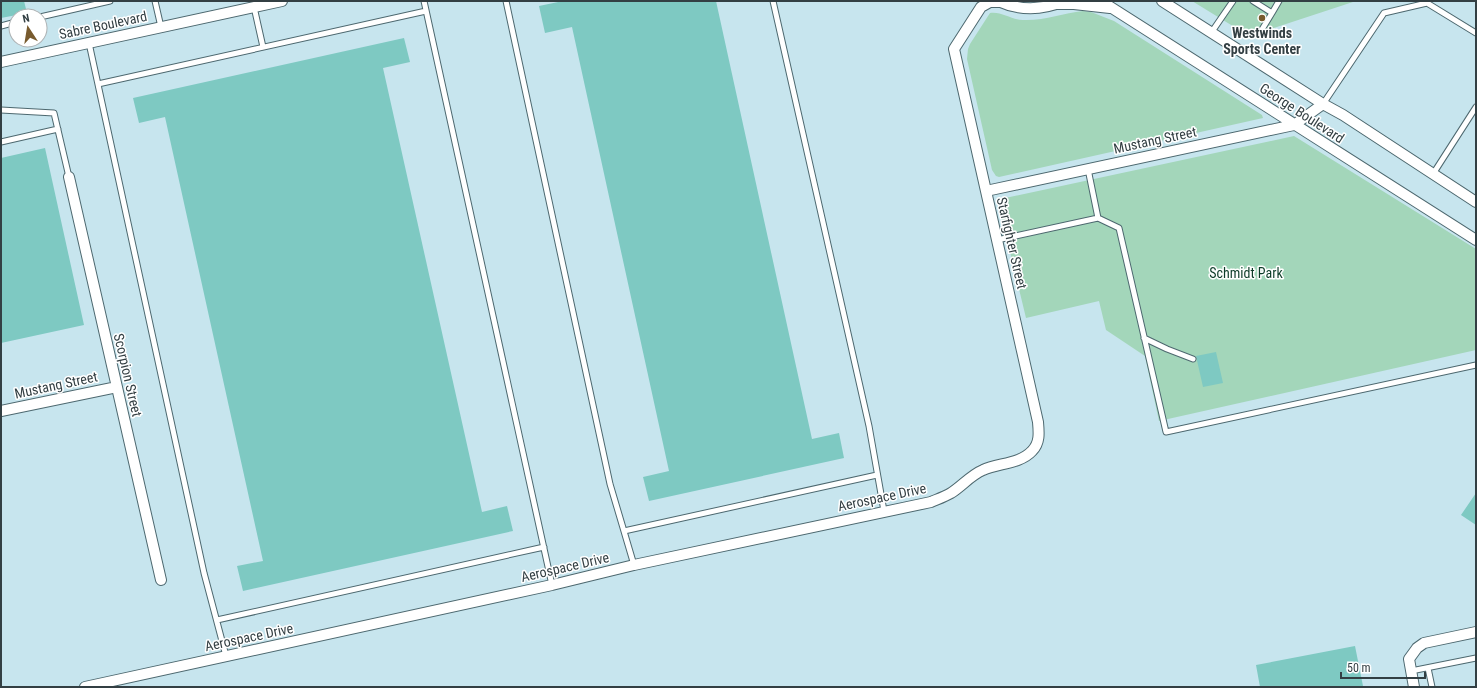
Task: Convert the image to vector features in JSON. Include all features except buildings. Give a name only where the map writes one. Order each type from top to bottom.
[{"type":"street","name":"Sabre Boulevard","points":[[1,62],[282,1]]},
{"type":"street","name":"George Boulevard","points":[[999,1],[1011,6],[1035,9],[1060,3],[1112,8]]},
{"type":"street","name":"Starfighter Street","points":[[999,1],[990,2],[982,7],[954,49],[1038,422],[1039,437],[1037,444]]},
{"type":"street","name":"George Boulevard","points":[[1101,1],[1476,240]]},
{"type":"street","name":"George Boulevard","points":[[1162,1],[1323,104],[1343,115],[1476,202]]},
{"type":"street","name":"Mustang Street","points":[[986,191],[1294,125],[1323,104]]},
{"type":"street","name":"Scorpion Street","points":[[69,177],[160,580]]},
{"type":"street","name":"Mustang Street","points":[[1,411],[117,387]]},
{"type":"street","name":"Aerospace Drive","points":[[85,687],[552,585],[634,565],[931,502],[943,498],[983,470],[1019,460],[1028,455],[1037,444]]},
{"type":"street","points":[[1414,687],[1409,659],[1417,648],[1424,644],[1476,632]]},
{"type":"lane","points":[[48,15],[110,1]]},
{"type":"lane","points":[[155,1],[161,27]]},
{"type":"lane","points":[[424,1],[552,585]]},
{"type":"lane","points":[[506,1],[610,484],[634,565]]},
{"type":"lane","points":[[773,1],[869,426],[884,511]]},
{"type":"lane","points":[[1212,33],[1233,1]]},
{"type":"lane","points":[[1253,1],[1272,13]]},
{"type":"lane","points":[[1261,31],[1279,1]]},
{"type":"lane","points":[[1323,104],[1384,13],[1427,3],[1476,33]]},
{"type":"lane","points":[[254,7],[263,47]]},
{"type":"lane","points":[[98,84],[426,11]]},
{"type":"lane","points":[[89,43],[204,573],[226,656]]},
{"type":"lane","points":[[1433,174],[1476,107]]},
{"type":"lane","points":[[1,110],[54,113],[69,177]]},
{"type":"lane","points":[[1,142],[58,129]]},
{"type":"lane","points":[[1088,169],[1098,218]]},
{"type":"lane","points":[[997,240],[1098,218],[1119,228],[1166,432],[1476,365]]},
{"type":"lane","points":[[1144,338],[1193,359]]},
{"type":"lane","points":[[624,530],[877,474]]},
{"type":"lane","points":[[217,620],[544,547]]},
{"type":"lane","points":[[1411,672],[1476,658]]},
{"type":"lane","points":[[1428,668],[1432,687]]},
{"type":"green space","name":"Westwinds Sports Center","points":[[1192,1],[1356,1],[1249,36]]},
{"type":"green space","points":[[1083,11],[1091,12],[1114,21],[1262,115],[1263,118],[999,177],[996,176],[992,170],[967,59],[970,44],[990,13],[998,13],[1019,20],[1031,20]]},
{"type":"green space","name":"Schmidt Park","points":[[1294,136],[1476,249],[1476,350],[1159,421],[1145,356],[1106,330],[1099,301],[1026,318],[999,206],[1000,202],[1005,198]]},
{"type":"place","name":"Westwinds Sports Center","points":[[1262,18]]}]
